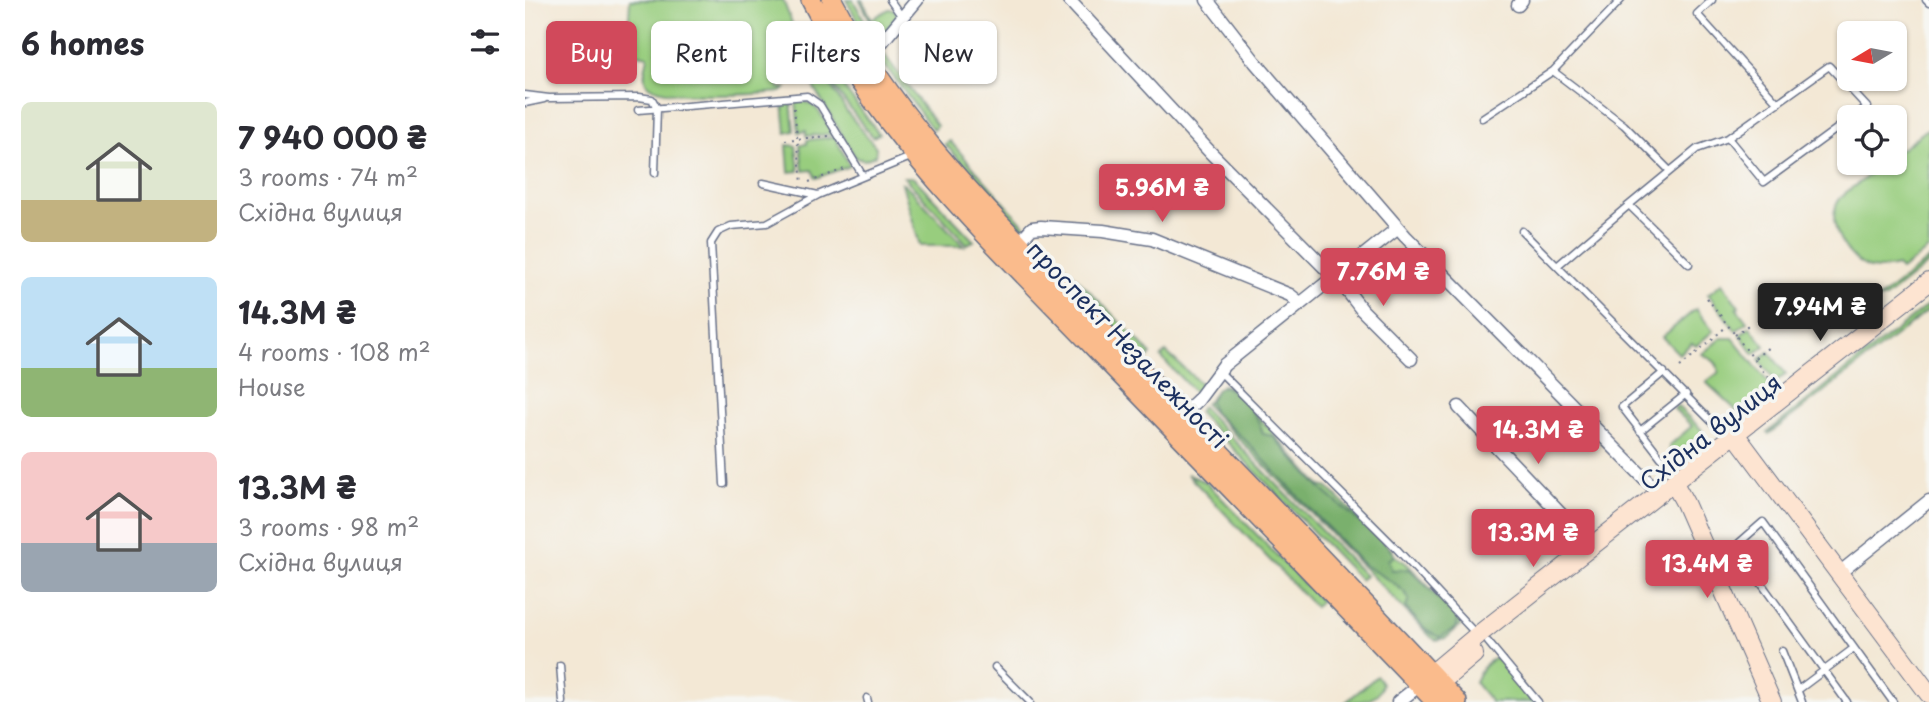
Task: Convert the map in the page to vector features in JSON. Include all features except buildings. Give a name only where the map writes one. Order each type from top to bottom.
[{"type":"main road","name":"проспект Незалежності","points":[[811,0],[867,95],[915,155],[1017,267],[1429,687],[1457,702]]},
{"type":"main road","name":"проспект Незалежності","points":[[832,0],[844,21]]},
{"type":"main road","name":"проспект Незалежності","points":[[881,84],[937,154],[1018,243],[1183,414],[1429,687]]},
{"type":"main road","name":"Східна вулиця","points":[[1735,440],[1929,282]]},
{"type":"main road","name":"Східна вулиця","points":[[1429,687],[1592,547],[1929,292]]},
{"type":"main road","points":[[1735,440],[1929,694]]},
{"type":"main road","name":"Східна вулиця","points":[[1483,639],[1673,487]]},
{"type":"main road","points":[[1673,487],[1772,702]]},
{"type":"street","points":[[885,39],[917,0]]},
{"type":"street","points":[[1069,0],[1210,152],[1411,359]]},
{"type":"street","points":[[1207,0],[1255,62],[1398,228],[1673,487]]},
{"type":"street","points":[[1018,243],[1032,229],[1041,226],[1103,231],[1153,239],[1290,295],[1300,303]]},
{"type":"street","points":[[1183,414],[1221,373],[1224,365],[1398,228]]},
{"type":"street","points":[[1458,407],[1592,547]]},
{"type":"street","points":[[1838,574],[1928,505]]},
{"type":"street","points":[[1398,702],[1429,687]]},
{"type":"lane","points":[[890,0],[903,19]]},
{"type":"lane","points":[[1482,118],[1553,71],[1621,0]]},
{"type":"lane","points":[[1712,0],[1697,14],[1778,103]]},
{"type":"lane","points":[[1557,266],[1697,149],[1728,138],[1829,66],[1865,105]]},
{"type":"lane","points":[[1553,71],[1624,125],[1670,171]]},
{"type":"lane","points":[[525,95],[549,98],[652,99],[657,108],[656,173]]},
{"type":"lane","points":[[638,110],[807,96],[820,105],[863,176]]},
{"type":"lane","points":[[525,103],[549,98]]},
{"type":"lane","points":[[1728,138],[1763,181],[1837,128]]},
{"type":"lane","points":[[724,484],[711,243],[718,232],[731,226],[767,223],[818,195],[915,155]]},
{"type":"lane","points":[[763,183],[818,195]]},
{"type":"lane","points":[[1629,205],[1689,264]]},
{"type":"lane","points":[[1522,231],[1735,440]]},
{"type":"lane","points":[[1664,372],[1622,407],[1640,431],[1673,487]]},
{"type":"lane","points":[[1221,373],[1394,546],[1483,639],[1538,702]]},
{"type":"lane","points":[[1640,431],[1686,394]]},
{"type":"lane","points":[[1847,702],[1748,565],[1739,542],[1763,522],[1893,702]]},
{"type":"lane","points":[[1798,690],[1854,648]]},
{"type":"lane","points":[[1783,651],[1802,702]]},
{"type":"lane","points":[[559,665],[563,702]]},
{"type":"lane","points":[[995,667],[1030,702]]},
{"type":"path","points":[[793,97],[802,185],[856,165]]},
{"type":"path","points":[[785,140],[838,135]]},
{"type":"path","points":[[1707,298],[1775,387]]},
{"type":"path","points":[[1735,335],[1751,323]]},
{"type":"path","points":[[1680,367],[1728,325]]},
{"type":"path","points":[[1754,359],[1769,347]]},
{"type":"green space","points":[[630,0],[783,0],[791,21],[766,21],[766,84],[778,84],[779,88],[786,88],[781,92],[710,95],[654,89],[645,80],[648,56],[637,54],[637,21],[629,21]]},
{"type":"green space","points":[[846,0],[853,0],[865,21],[858,21]]},
{"type":"green space","points":[[860,0],[872,19],[889,9],[894,9],[898,16],[885,31],[885,21],[870,21]]},
{"type":"green space","points":[[885,56],[899,75],[899,84],[906,84],[937,126],[933,130],[885,65]]},
{"type":"green space","points":[[812,84],[830,84],[847,112],[876,147],[876,155],[865,160],[856,158]]},
{"type":"green space","points":[[833,84],[842,84],[879,134],[873,137]]},
{"type":"green space","points":[[791,101],[794,131],[786,133],[783,102]]},
{"type":"green space","points":[[796,101],[809,103],[814,107],[833,134],[806,136],[806,131],[799,132]]},
{"type":"green space","points":[[1929,128],[1929,249],[1901,270],[1897,266],[1870,268],[1855,259],[1842,243],[1835,224],[1836,206],[1847,192],[1869,175],[1907,175],[1907,145]]},
{"type":"green space","points":[[835,137],[850,166],[816,178],[812,170],[803,171],[800,144],[807,144],[807,140]]},
{"type":"green space","points":[[950,141],[1025,226],[1022,230],[945,144]]},
{"type":"green space","points":[[787,145],[796,146],[799,171],[789,172]]},
{"type":"green space","points":[[904,177],[916,180],[974,241],[967,244]]},
{"type":"green space","points":[[902,183],[906,185],[964,246],[920,246]]},
{"type":"green space","points":[[1034,234],[1151,354],[1147,359],[1030,239]]},
{"type":"green space","points":[[1929,259],[1929,263],[1885,298],[1878,299]]},
{"type":"green space","points":[[1722,283],[1747,322],[1736,331],[1708,294]]},
{"type":"green space","points":[[1929,304],[1929,310],[1769,434],[1768,432]]},
{"type":"green space","points":[[1696,309],[1713,331],[1696,346],[1692,343],[1679,354],[1662,337]]},
{"type":"green space","points":[[1750,327],[1765,346],[1754,354],[1740,335]]},
{"type":"green space","points":[[1721,338],[1733,338],[1771,386],[1739,413],[1706,382],[1718,373],[1718,369],[1714,361],[1702,354]]},
{"type":"green space","points":[[1166,352],[1202,385],[1196,394],[1161,357]]},
{"type":"green space","points":[[1769,352],[1786,374],[1776,382],[1759,360]]},
{"type":"green space","points":[[1222,385],[1232,387],[1320,486],[1328,488],[1395,556],[1406,563],[1463,623],[1446,638],[1436,640],[1431,637],[1205,404]]},
{"type":"green space","points":[[1223,386],[1248,406],[1263,434],[1273,436],[1319,487],[1387,545],[1393,553],[1393,557],[1388,560],[1392,570],[1410,569],[1456,616],[1456,628],[1440,637],[1426,629],[1406,608],[1409,598],[1404,592],[1360,562],[1245,440],[1214,413],[1209,401],[1218,388]]},
{"type":"green space","points":[[1677,406],[1703,434],[1678,456],[1674,456],[1669,446],[1692,426],[1674,409]]},
{"type":"green space","points":[[1202,407],[1365,576],[1360,580],[1198,412]]},
{"type":"green space","points":[[1187,474],[1206,482],[1321,601],[1315,607]]},
{"type":"green space","points":[[1496,658],[1535,702],[1491,702],[1475,682],[1483,668]]},
{"type":"green space","points":[[1377,676],[1382,683],[1378,694],[1363,701],[1346,702]]}]
